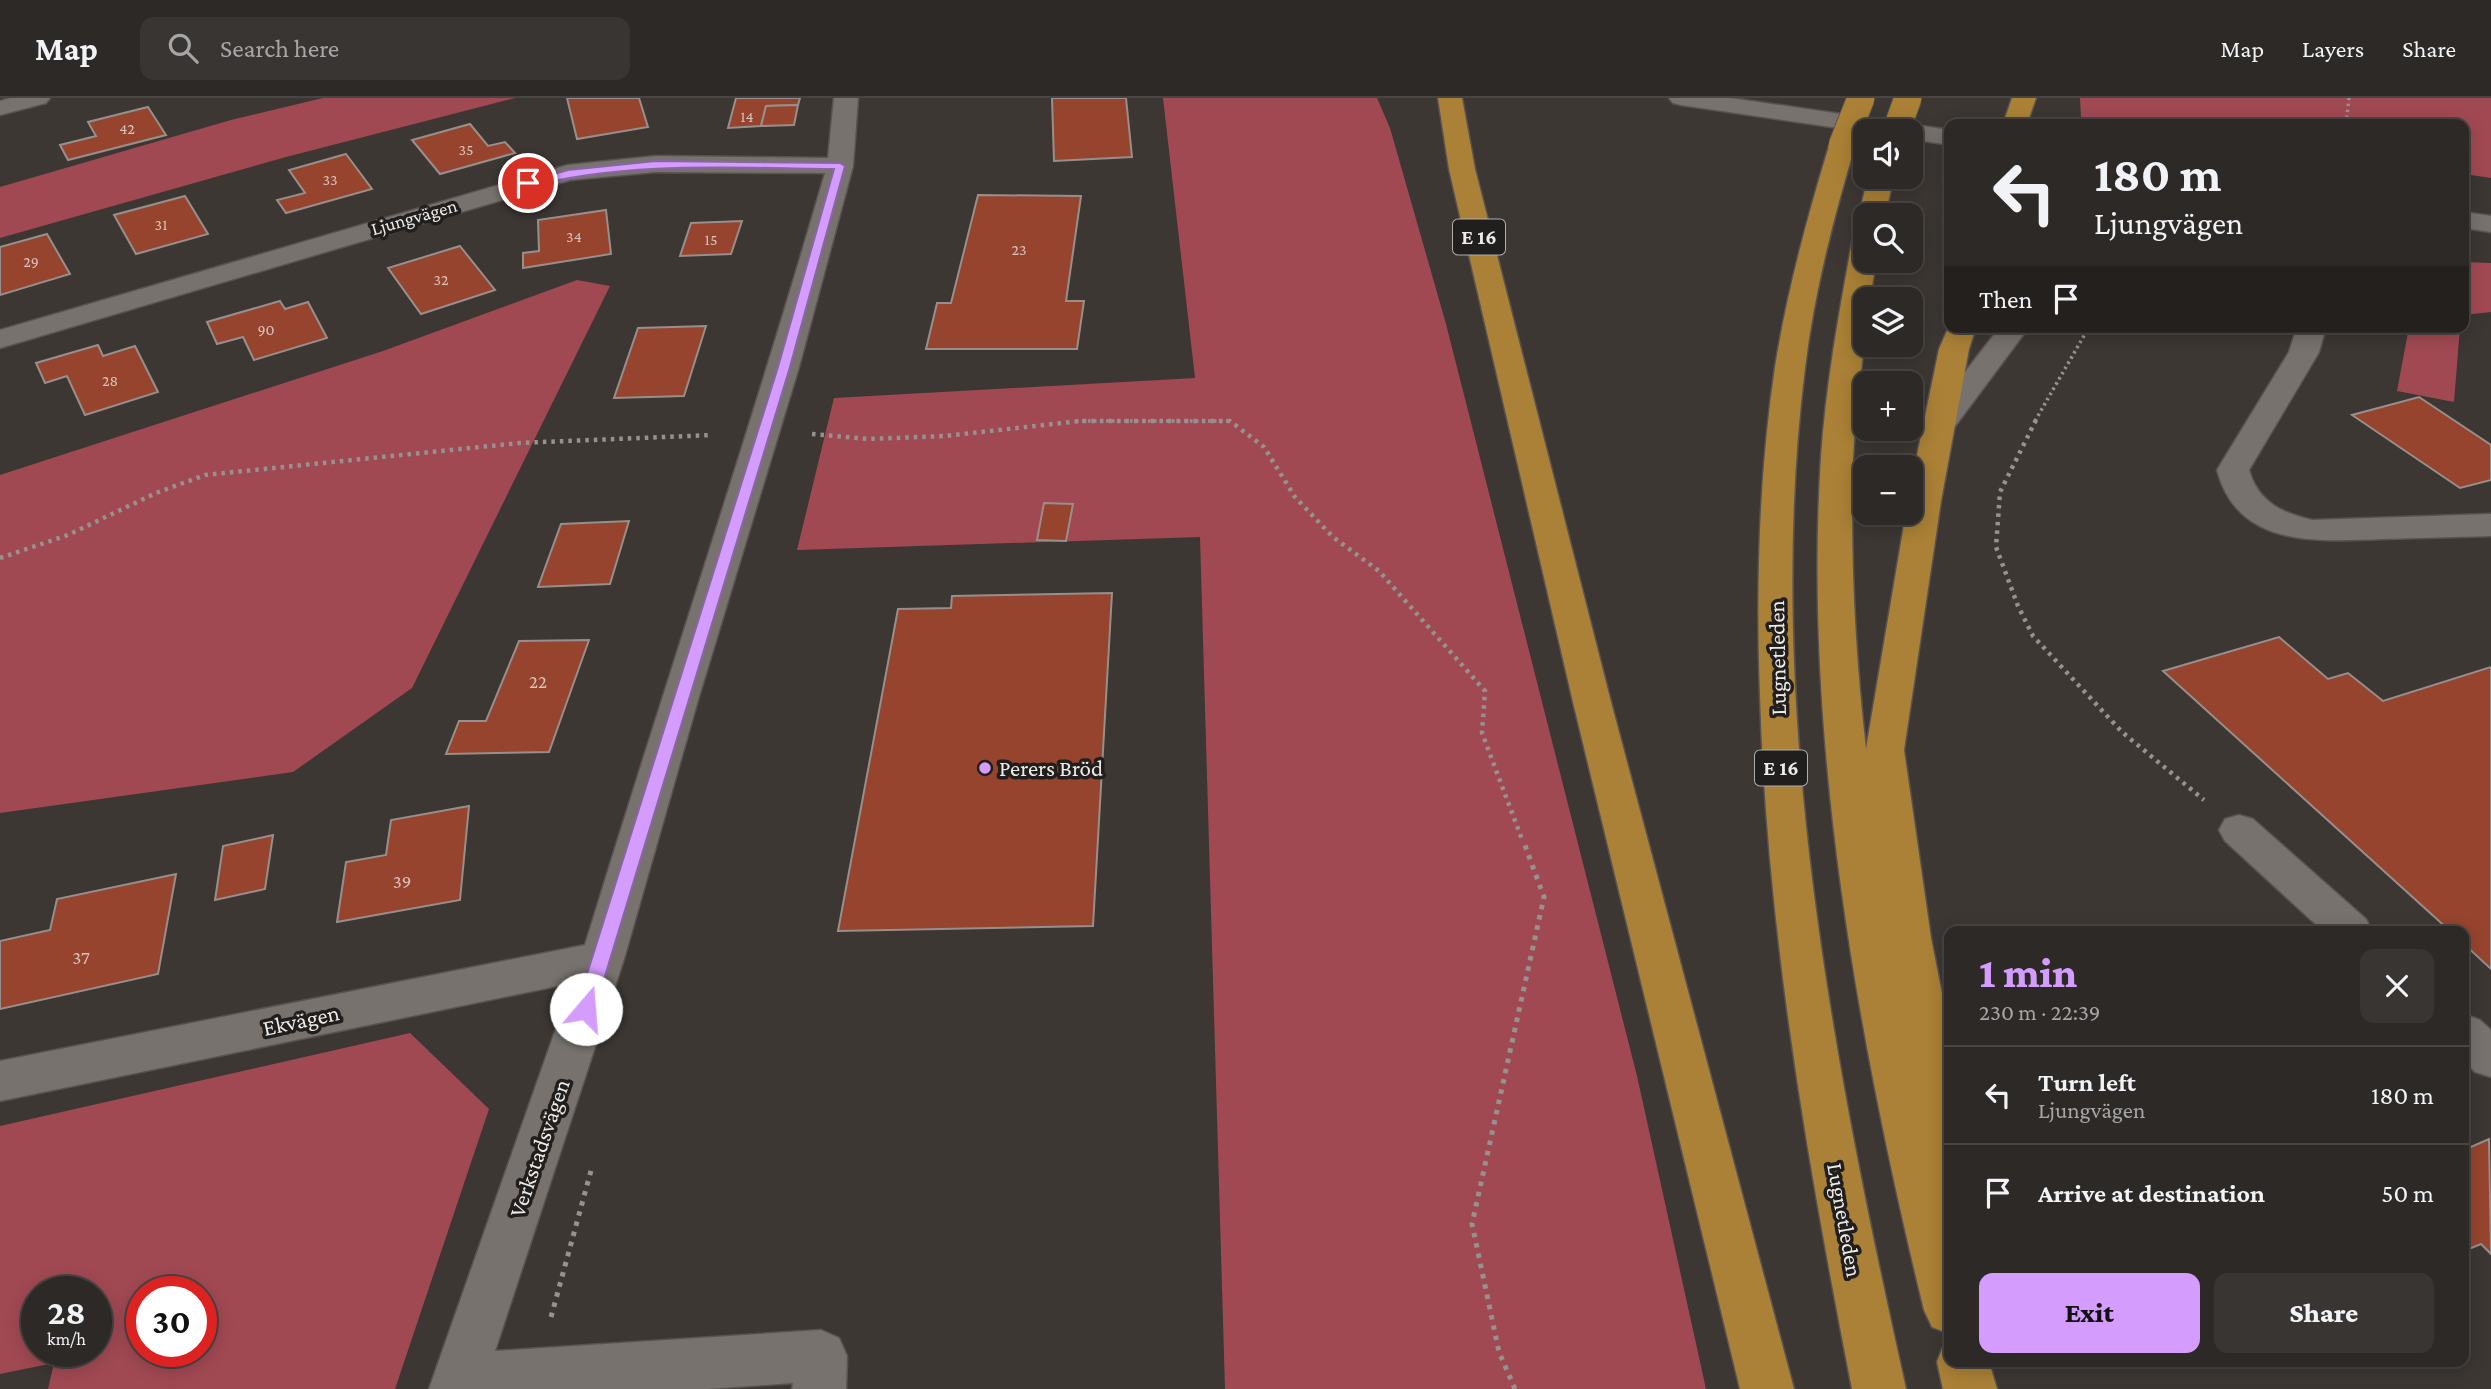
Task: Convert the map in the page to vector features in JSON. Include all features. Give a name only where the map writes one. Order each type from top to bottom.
[{"type":"highway","name":"E 16","points":[[1450,98],[1465,182],[1592,702],[1768,1389]]},
{"type":"highway","name":"Lugnetleden","points":[[1861,98],[1842,146],[1816,233],[1789,378],[1776,514],[1774,574],[1779,747],[1787,849],[1801,964],[1848,1247],[1879,1389]]},
{"type":"highway","points":[[1900,119],[1908,98]]},
{"type":"highway","points":[[2017,119],[2024,98]]},
{"type":"highway","points":[[1861,273],[1845,362],[1837,457],[1836,629],[1846,757],[1889,1042],[1944,1284]]},
{"type":"highway","points":[[1944,1130],[1910,938],[1885,750],[1907,597],[1954,349],[1960,333]]},
{"type":"highway","points":[[1963,1367],[1970,1389]]},
{"type":"highway","points":[[1985,1367],[1989,1389]]},
{"type":"street","points":[[0,108],[38,98]]},
{"type":"street","name":"Verkstadsvägen","points":[[458,1384],[603,959],[679,700],[763,433],[840,166],[846,98]]},
{"type":"street","points":[[1681,98],[1853,123]]},
{"type":"street","points":[[1923,133],[1944,137]]},
{"type":"street","name":"Ljungvägen","points":[[0,339],[568,173],[656,164],[840,166]]},
{"type":"street","points":[[2469,221],[2491,224]]},
{"type":"street","points":[[1939,426],[2010,333]]},
{"type":"street","points":[[2310,333],[2304,352],[2234,470],[2238,488],[2259,512],[2277,522],[2312,531],[2491,525]]},
{"type":"street","points":[[2239,830],[2345,926]]},
{"type":"street","name":"Ekvägen","points":[[0,1082],[603,959]]},
{"type":"street","points":[[2469,1038],[2491,1058]]},
{"type":"street","points":[[458,1384],[821,1356],[819,1389]]},
{"type":"path","points":[[2347,119],[2349,98]]},
{"type":"path","points":[[2086,333],[2025,438],[2000,492],[1996,547],[2033,636],[2122,732],[2239,830]]},
{"type":"path","points":[[0,558],[75,532],[142,498],[205,475],[393,454],[519,443],[763,433],[868,439],[945,436],[1080,421],[1230,421],[1264,447],[1295,497],[1333,537],[1379,571],[1485,691],[1482,733],[1544,897],[1472,1224],[1499,1352],[1515,1389]]},
{"type":"shaded area","points":[[323,98],[515,98],[286,157],[0,238],[0,187],[231,120]]},
{"type":"shaded area","points":[[1163,98],[1377,98],[1390,128],[1446,324],[1637,1076],[1706,1389],[1225,1389],[1200,537],[797,550],[834,398],[1195,378]]},
{"type":"shaded area","points":[[2080,98],[2491,98],[2491,178],[2469,175],[2469,119],[2081,117]]},
{"type":"shaded area","points":[[2469,262],[2491,263],[2491,312],[2469,314]]},
{"type":"shaded area","points":[[577,280],[610,286],[412,688],[293,772],[0,813],[0,475],[383,351]]},
{"type":"shaded area","points":[[2408,333],[2460,333],[2454,402],[2397,391]]},
{"type":"shaded area","points":[[410,1033],[489,1109],[395,1389],[48,1389],[53,1367],[112,1367],[112,1276],[21,1276],[21,1367],[34,1367],[0,1374],[0,1126]]},
{"type":"building","points":[[567,98],[639,98],[648,127],[577,139]]},
{"type":"building","points":[[736,98],[800,98],[798,105],[766,106],[761,126],[728,128]]},
{"type":"building","points":[[1052,98],[1126,98],[1132,157],[1054,161]]},
{"type":"building","points":[[798,105],[794,125],[761,126],[766,106]]},
{"type":"building","points":[[148,107],[166,135],[68,160],[60,145],[96,136],[88,122]]},
{"type":"building","points":[[470,124],[488,146],[505,142],[515,153],[440,174],[412,140]]},
{"type":"building","points":[[346,154],[372,189],[286,213],[277,200],[305,193],[289,170]]},
{"type":"building","points":[[978,195],[1081,196],[1066,301],[1084,301],[1077,349],[926,349],[937,303],[951,303]]},
{"type":"building","points":[[185,196],[208,234],[136,254],[114,215]]},
{"type":"building","points":[[606,210],[611,254],[523,268],[523,253],[539,251],[538,220]]},
{"type":"building","points":[[742,221],[731,254],[680,256],[691,223]]},
{"type":"building","points":[[47,234],[70,274],[0,295],[0,247]]},
{"type":"building","points":[[460,246],[495,290],[421,314],[388,268]]},
{"type":"building","points":[[280,301],[285,309],[308,302],[327,338],[254,360],[243,337],[217,344],[207,322]]},
{"type":"building","points":[[706,326],[684,396],[614,398],[638,328]]},
{"type":"building","points":[[98,345],[103,356],[135,346],[158,392],[85,415],[67,376],[45,383],[36,363]]},
{"type":"building","points":[[2419,397],[2491,445],[2491,480],[2460,488],[2352,415]]},
{"type":"building","points":[[1044,503],[1073,504],[1066,541],[1037,540]]},
{"type":"building","points":[[629,521],[610,584],[538,587],[561,524]]},
{"type":"building","name":"Perers Bröd","points":[[1112,593],[1093,926],[838,931],[898,609],[951,608],[952,596]]},
{"type":"building","points":[[2279,637],[2328,679],[2348,673],[2383,701],[2491,667],[2491,969],[2469,949],[2469,926],[2444,926],[2163,671]]},
{"type":"building","points":[[589,640],[549,752],[446,754],[459,721],[486,721],[519,641]]},
{"type":"building","points":[[469,806],[460,900],[337,922],[346,862],[386,855],[391,820]]},
{"type":"building","points":[[273,835],[265,889],[215,900],[223,846]]},
{"type":"building","points":[[176,874],[158,974],[0,1009],[0,941],[50,930],[57,899]]},
{"type":"building","points":[[2489,1139],[2491,1254],[2481,1244],[2469,1249],[2469,1148]]},
{"type":"place","name":"Perers Bröd","points":[[985,768]]},
{"type":"route","points":[[528,183],[568,173],[656,164],[840,166],[784,367],[679,700],[586,1009]]}]
